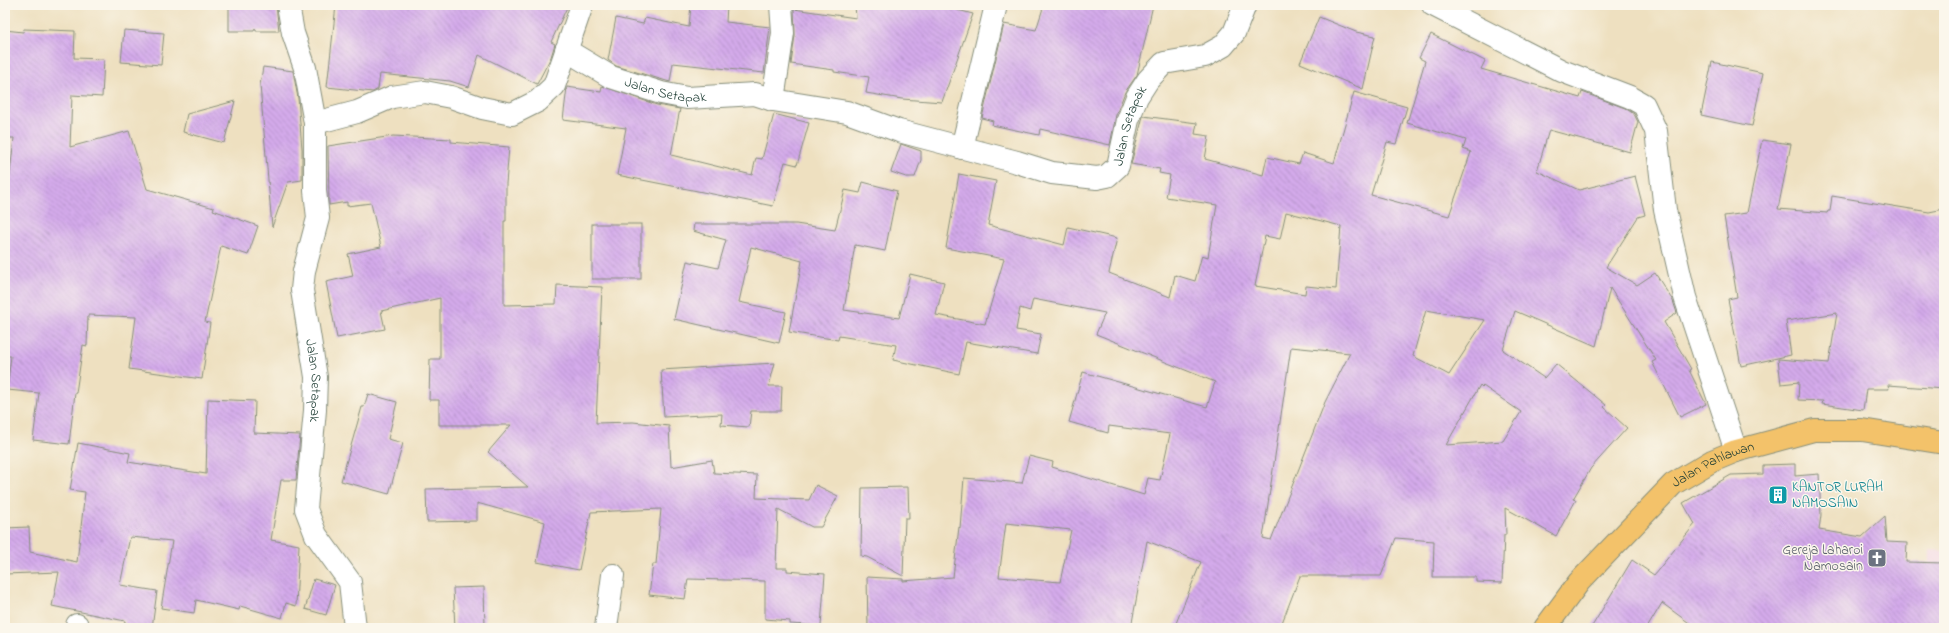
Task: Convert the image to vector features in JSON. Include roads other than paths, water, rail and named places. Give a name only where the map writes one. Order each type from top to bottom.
[{"type":"highway","name":"Jalan Pahlawan","points":[[1545,628],[1579,582],[1673,484],[1712,461],[1736,451],[1814,430],[1862,430],[1944,443]]},
{"type":"street","name":"Jalan Setapak","points":[[288,5],[293,32],[305,68],[315,123],[318,218],[304,271],[302,290],[316,377],[315,410],[306,509],[316,535],[350,582],[356,628]]},
{"type":"street","points":[[315,123],[357,112],[392,97],[425,92],[452,97],[482,108],[512,114],[538,101],[554,86],[582,5]]},
{"type":"street","points":[[773,100],[784,34],[782,5]]},
{"type":"street","points":[[962,148],[996,5]]},
{"type":"street","name":"Jalan Setapak","points":[[566,50],[611,77],[661,93],[687,98],[754,94],[773,100],[847,112],[899,131],[1052,173],[1097,178],[1107,176],[1118,166],[1128,120],[1137,97],[1148,80],[1164,63],[1205,56],[1223,46],[1234,33],[1245,5]]},
{"type":"street","points":[[1433,5],[1449,15],[1562,71],[1630,97],[1644,105],[1656,131],[1664,210],[1685,297],[1736,451]]},
{"type":"street","points":[[606,628],[613,575]]},
{"type":"place","name":"KANTOR LURAH NAMOSAIN","points":[[1778,495]]},
{"type":"place","name":"Gereja Laharoi Namosain","points":[[1877,558]]}]
